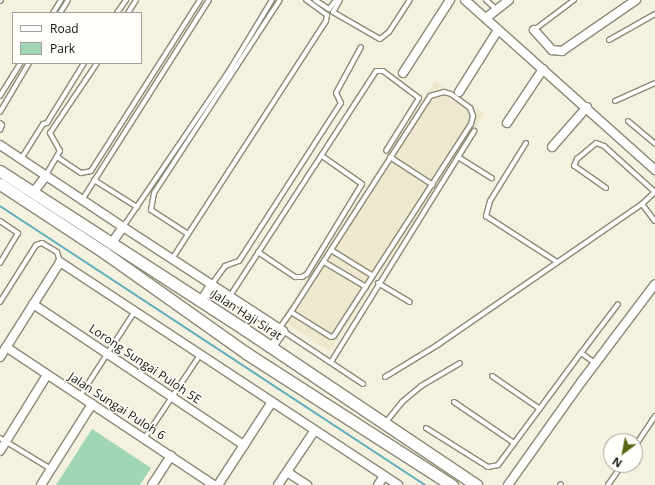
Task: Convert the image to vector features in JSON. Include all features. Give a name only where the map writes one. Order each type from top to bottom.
[{"type":"main road","name":"Jalan Haji Sirat","points":[[0,171],[272,347],[476,485]]},
{"type":"main road","points":[[0,184],[105,253],[246,353],[452,485]]},
{"type":"main road","points":[[244,329],[274,354],[278,359],[278,364],[269,364],[246,353]]},
{"type":"main road","points":[[344,417],[316,394],[315,387],[319,385],[326,387],[352,401]]},
{"type":"street","points":[[403,73],[450,0]]},
{"type":"street","points":[[465,0],[587,107],[655,170]]},
{"type":"street","points":[[486,18],[509,0]]},
{"type":"street","points":[[534,30],[552,50],[562,51],[636,0]]},
{"type":"street","points":[[459,92],[498,30]]},
{"type":"street","points":[[507,123],[543,70]]},
{"type":"street","points":[[552,147],[587,107]]},
{"type":"street","points":[[0,145],[281,330],[272,347]]},
{"type":"street","points":[[33,193],[46,176]]},
{"type":"street","points":[[111,244],[123,227]]},
{"type":"street","points":[[2,351],[60,262],[398,485]]},
{"type":"street","points":[[201,301],[212,284]]},
{"type":"street","points":[[508,485],[595,363],[655,284]]},
{"type":"street","name":"Lorong Sungai Puloh 5E","points":[[33,304],[244,445]]},
{"type":"street","name":"Jalan Sungai Puloh 6","points":[[2,351],[47,375],[214,485]]},
{"type":"street","points":[[0,451],[3,439],[47,375]]},
{"type":"street","points":[[218,485],[272,402]]},
{"type":"street","points":[[41,485],[92,404]]},
{"type":"street","points":[[278,485],[315,430]]},
{"type":"street","points":[[152,485],[171,456]]},
{"type":"street","points":[[287,472],[307,485]]},
{"type":"street","points":[[378,485],[384,476]]},
{"type":"lane","points":[[54,12],[61,0]]},
{"type":"lane","points":[[61,12],[68,0]]},
{"type":"lane","points":[[118,12],[126,0]]},
{"type":"lane","points":[[129,12],[136,0]]},
{"type":"lane","points":[[57,157],[81,173],[91,171],[200,0]]},
{"type":"lane","points":[[82,200],[209,0]]},
{"type":"lane","points":[[123,227],[229,71],[272,0]]},
{"type":"lane","points":[[188,234],[151,210],[154,193],[280,0]]},
{"type":"lane","points":[[172,259],[326,21],[327,15],[306,0]]},
{"type":"lane","points":[[315,0],[329,9],[336,0]]},
{"type":"lane","points":[[340,0],[333,12],[380,39],[389,32],[410,0]]},
{"type":"lane","points":[[486,0],[496,9]]},
{"type":"lane","points":[[534,30],[574,0]]},
{"type":"lane","points":[[609,40],[655,14]]},
{"type":"lane","points":[[212,284],[225,266],[239,261],[341,103],[336,92],[361,47]]},
{"type":"lane","points":[[0,96],[20,64]]},
{"type":"lane","points":[[0,112],[28,64]]},
{"type":"lane","points":[[20,159],[43,124],[47,123],[83,64]]},
{"type":"lane","points":[[46,176],[60,151],[59,146],[50,133],[96,64]]},
{"type":"lane","points":[[230,296],[376,71],[383,71],[419,98],[386,151]]},
{"type":"lane","points":[[616,100],[655,83]]},
{"type":"lane","points":[[291,312],[320,331],[334,336],[471,124],[473,116],[470,108],[451,94],[444,92],[430,96],[291,312],[281,330],[363,384]]},
{"type":"lane","points":[[628,121],[655,144]]},
{"type":"lane","points":[[0,123],[2,125],[0,130]]},
{"type":"lane","points":[[331,362],[378,283],[474,131]]},
{"type":"lane","points":[[526,143],[490,200],[486,216],[557,262]]},
{"type":"lane","points":[[385,377],[436,346],[642,204],[655,192],[604,146],[596,143],[577,159],[574,166],[606,188]]},
{"type":"lane","points":[[258,252],[296,276],[302,277],[307,274],[362,184],[322,156]]},
{"type":"lane","points":[[390,157],[433,185]]},
{"type":"lane","points":[[458,157],[492,178]]},
{"type":"lane","points":[[94,180],[136,207]]},
{"type":"lane","points":[[436,193],[441,196]]},
{"type":"lane","points":[[642,204],[655,221]]},
{"type":"lane","points":[[0,221],[18,233],[0,263]]},
{"type":"lane","points":[[0,302],[36,245],[42,244],[56,252],[60,262]]},
{"type":"lane","points":[[331,250],[373,276]]},
{"type":"lane","points":[[324,262],[366,287]]},
{"type":"lane","points":[[378,283],[410,302]]},
{"type":"lane","points":[[426,428],[488,467],[498,465],[618,304]]},
{"type":"lane","points":[[80,396],[135,311]]},
{"type":"lane","points":[[581,353],[595,363]]},
{"type":"lane","points":[[144,439],[201,355]]},
{"type":"lane","points":[[386,423],[402,402],[421,386],[460,363]]},
{"type":"lane","points":[[492,376],[540,409]]},
{"type":"lane","points":[[454,402],[514,443]]},
{"type":"lane","points":[[643,434],[655,416]]},
{"type":"lane","points":[[3,439],[51,469]]},
{"type":"lane","points":[[608,485],[616,473]]},
{"type":"shaded area","points":[[435,81],[484,113],[330,351],[280,319]]},
{"type":"green space","points":[[92,429],[151,468],[140,485],[56,485]]},
{"type":"waterway","points":[[0,206],[425,485]]}]
